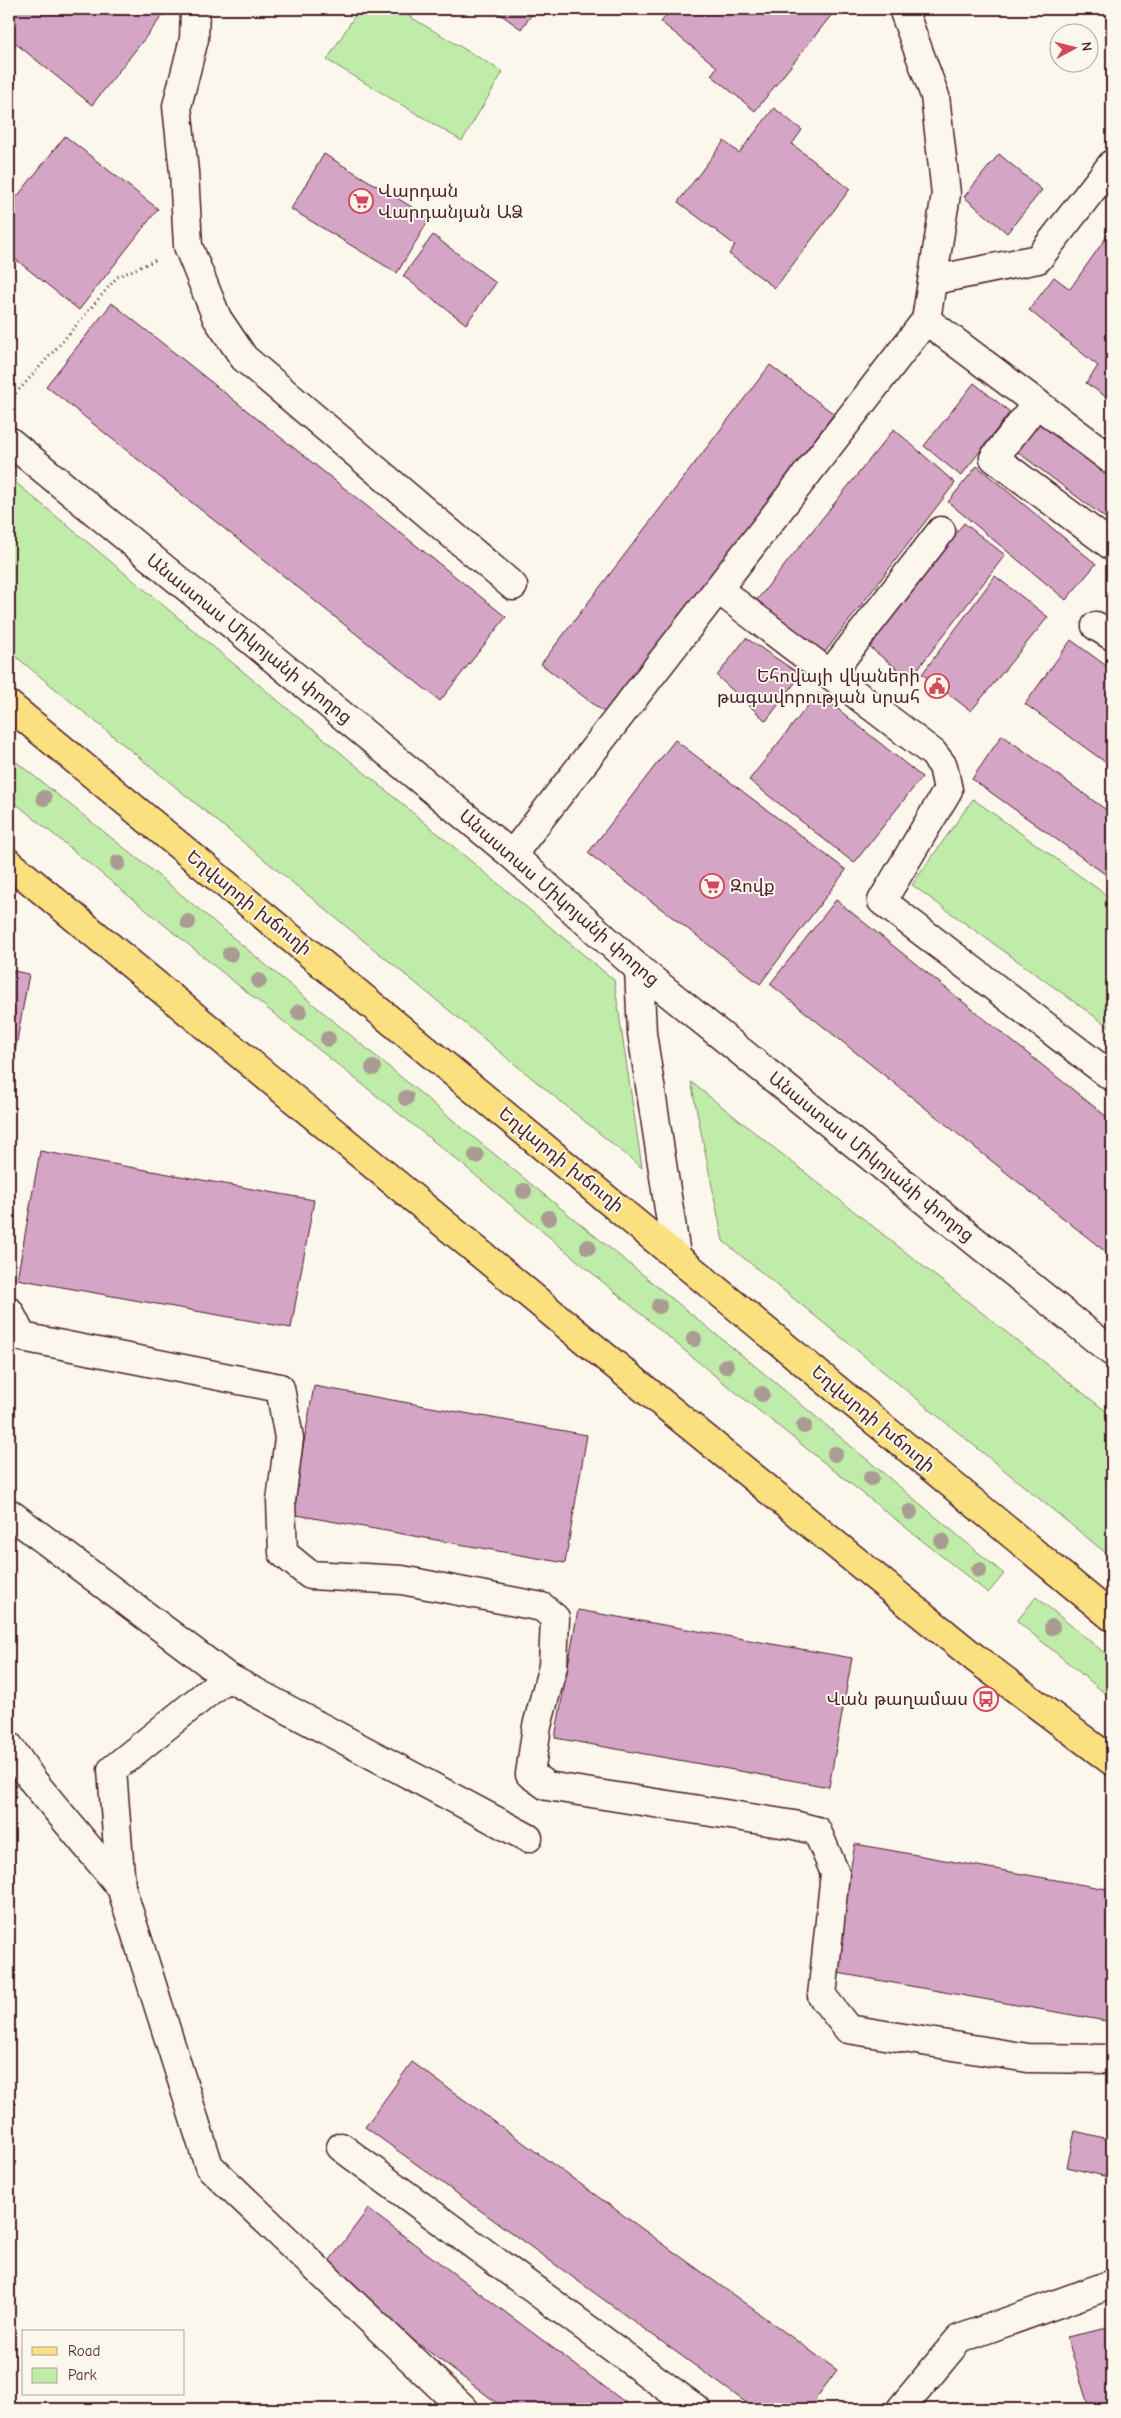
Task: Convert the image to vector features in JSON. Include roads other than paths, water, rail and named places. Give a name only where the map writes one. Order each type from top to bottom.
[{"type":"main road","name":"Եղվարդի խճուղի","points":[[9,705],[1112,1617]]},
{"type":"main road","points":[[9,863],[588,1343],[975,1658],[1112,1761]]},
{"type":"street","points":[[194,9],[194,39],[177,106],[184,172],[188,246],[217,318],[244,358],[513,586]]},
{"type":"street","points":[[512,855],[719,590],[926,320],[934,280],[946,194],[935,96],[902,9]]},
{"type":"street","points":[[934,280],[1038,259],[1112,164]]},
{"type":"street","points":[[926,320],[1112,460]]},
{"type":"street","points":[[1037,404],[994,458],[1112,546]]},
{"type":"street","name":"Անաստաս Միկոյանի փողոց","points":[[9,441],[512,855],[639,969],[1112,1352]]},
{"type":"street","points":[[830,674],[941,531]]},
{"type":"street","points":[[719,590],[933,753],[943,766],[948,790],[882,901],[1112,1077]]},
{"type":"street","points":[[639,969],[642,1033],[676,1255]]},
{"type":"street","points":[[9,1311],[22,1337],[280,1388],[289,1438],[282,1501],[283,1553],[310,1575],[402,1580],[542,1606],[555,1618],[553,1666],[537,1726],[530,1774],[547,1786],[794,1825],[817,1831],[835,1873],[822,1996],[848,2029],[1028,2058],[1112,2059]]},
{"type":"street","points":[[9,1513],[227,1677],[528,1838]]},
{"type":"street","points":[[227,1677],[112,1770],[121,1887],[209,2166],[464,2409]]},
{"type":"street","points":[[9,1746],[32,1781],[121,1887]]},
{"type":"street","points":[[341,2147],[696,2409]]},
{"type":"street","points":[[901,2409],[959,2339],[1112,2284]]},
{"type":"place","name":"Վարդան Վարդանյան ԱՁ","points":[[361,201]]},
{"type":"place","name":"Եհովայի վկաների թագավորության սրահ","points":[[937,686]]},
{"type":"place","name":"Զովք","points":[[712,886]]},
{"type":"place","name":"Վան թաղամաս","points":[[986,1699]]}]
